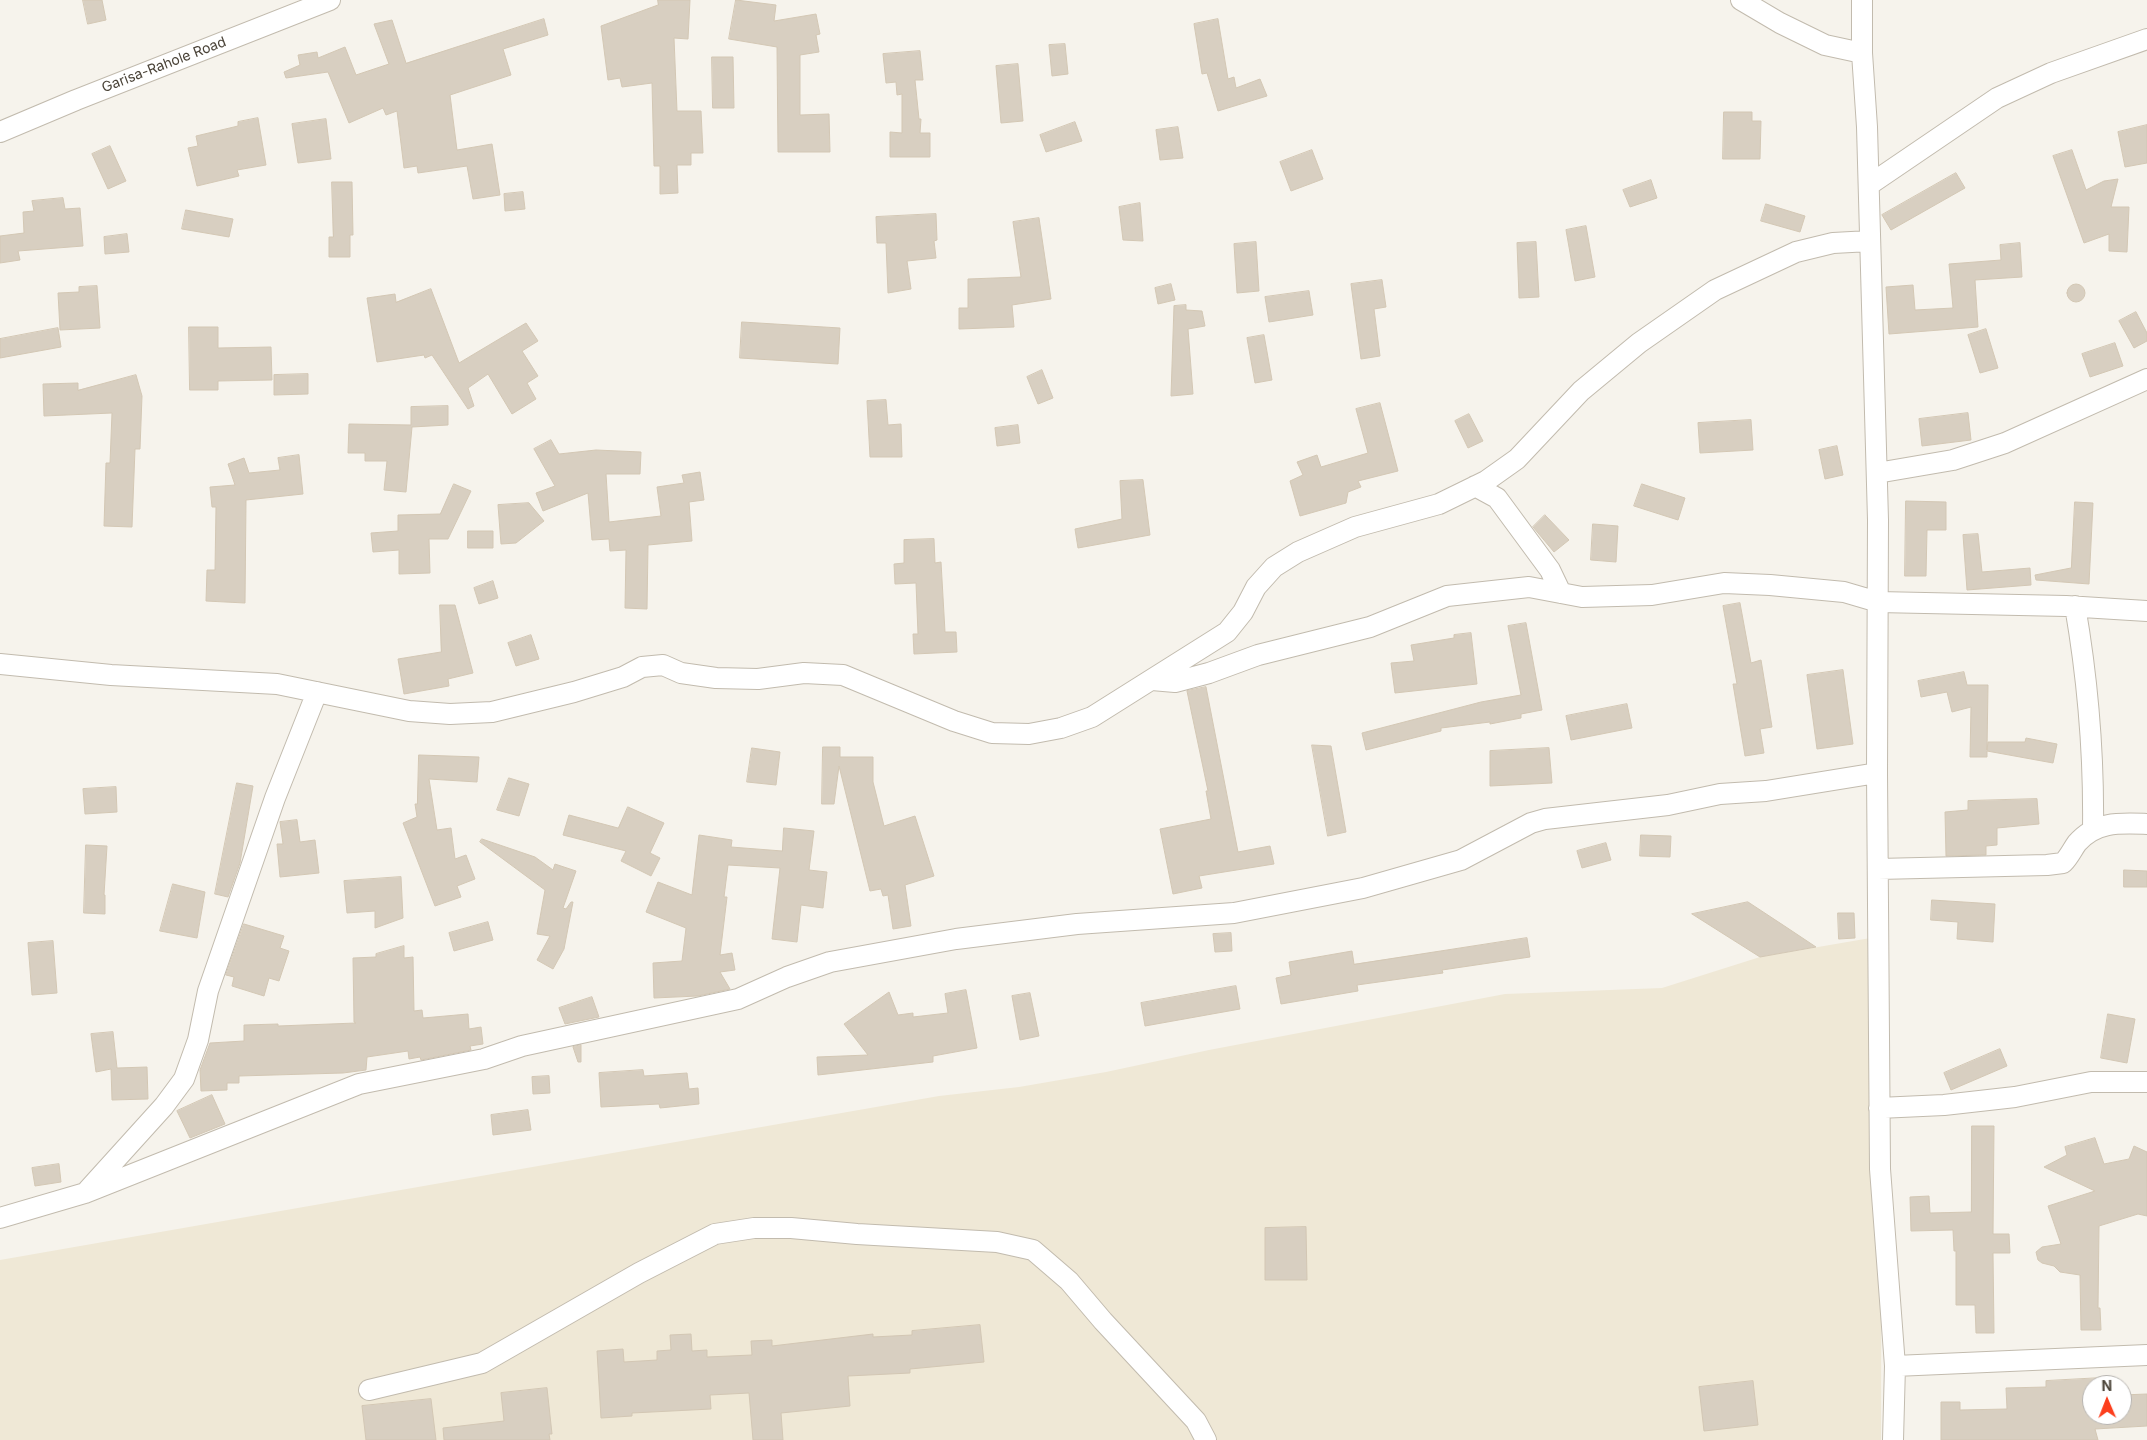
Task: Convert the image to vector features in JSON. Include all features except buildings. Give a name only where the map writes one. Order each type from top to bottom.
[{"type":"street","name":"Garisa-Rahole Road","points":[[0,132],[85,96],[330,0]]},
{"type":"street","points":[[1742,0],[1780,23],[1825,45],[1862,53]]},
{"type":"street","points":[[1862,0],[1862,53],[1869,185],[1878,602],[1877,772],[1880,1169],[1895,1366],[1893,1440]]},
{"type":"street","points":[[1869,185],[1998,98],[2050,73],[2147,39]]},
{"type":"street","points":[[0,664],[111,675],[277,684],[409,711],[450,714],[502,710],[574,692],[623,677],[642,667],[663,664],[681,673],[716,678],[758,679],[804,673],[843,675],[964,724],[992,733],[1030,734],[1061,728],[1092,717],[1227,632],[1243,612],[1256,587],[1274,567],[1298,552],[1355,526],[1439,504],[1476,486],[1517,459],[1581,391],[1632,349],[1715,290],[1796,252],[1833,243],[1870,241]]},
{"type":"street","points":[[1876,473],[1952,460],[2005,444],[2147,379]]},
{"type":"street","points":[[1476,486],[1497,498],[1550,570],[1561,593]]},
{"type":"street","points":[[1152,680],[1175,682],[1209,673],[1258,655],[1370,628],[1448,596],[1528,587],[1582,597],[1652,594],[1724,582],[1844,592],[1878,602],[2075,606],[2147,611]]},
{"type":"street","points":[[2075,606],[2085,660],[2091,721],[2094,777],[2093,829]]},
{"type":"street","points":[[85,1193],[164,1106],[184,1079],[198,1040],[211,982],[275,798],[317,692]]},
{"type":"street","points":[[0,1218],[85,1193],[359,1084],[484,1059],[522,1046],[738,999],[787,977],[830,962],[956,938],[1077,924],[1244,911],[1363,888],[1461,860],[1531,823],[1544,819],[1668,805],[1720,794],[1766,791],[1877,772]]},
{"type":"street","points":[[1878,869],[2047,865],[2063,862],[2078,843],[2093,829],[2108,823],[2147,824]]},
{"type":"street","points":[[1879,1108],[1944,1105],[2014,1097],[2091,1082],[2147,1082]]},
{"type":"street","points":[[370,1390],[482,1363],[639,1274],[715,1234],[754,1228],[791,1228],[857,1234],[997,1242],[1033,1250],[1069,1281],[1102,1321],[1196,1421],[1206,1440]]},
{"type":"street","points":[[1895,1366],[2147,1354]]},
{"type":"shaded area","points":[[1882,936],[1881,1440],[0,1440],[0,1260],[939,1096],[1019,1087],[1106,1072],[1209,1050],[1505,994],[1662,988],[1760,957]]}]
